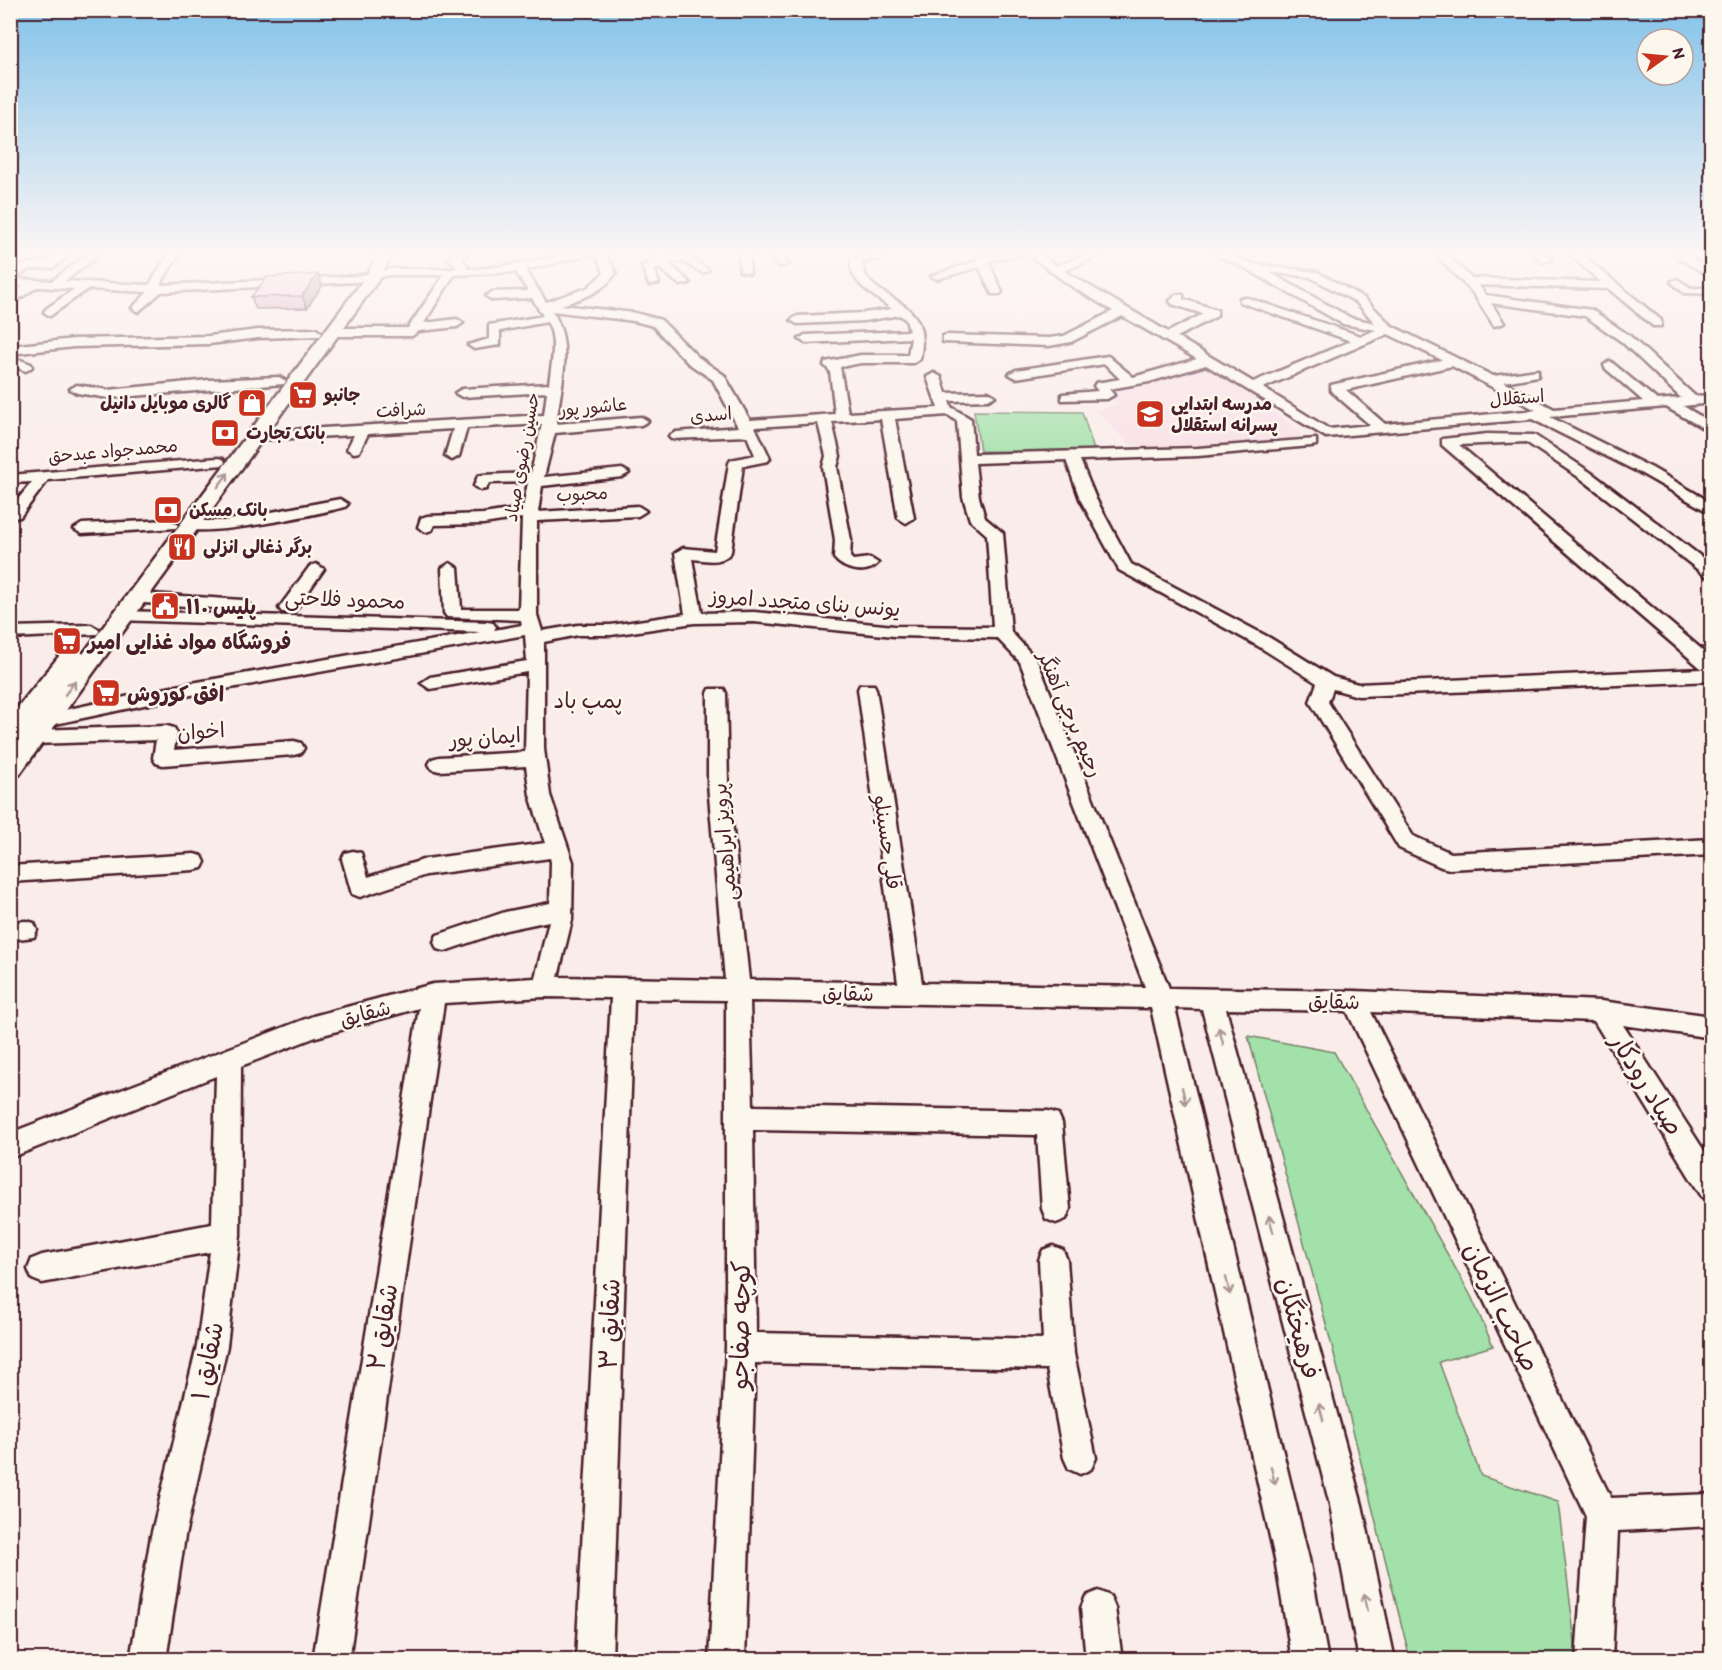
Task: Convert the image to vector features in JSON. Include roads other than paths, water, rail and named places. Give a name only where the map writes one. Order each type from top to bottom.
[{"type":"main road","points":[[10,769],[46,720],[105,620],[136,598],[218,462],[279,381],[324,333]]},
{"type":"main road","points":[[10,735],[255,436],[324,333]]},
{"type":"street","points":[[10,350],[74,343],[209,340],[258,334],[412,332]]},
{"type":"street","points":[[474,345],[496,342],[494,332]]},
{"type":"street","name":"حسین رضوی صیاد","points":[[544,987],[562,910],[562,862],[540,795],[535,758],[536,665],[531,627],[529,515],[549,424],[559,358],[557,332]]},
{"type":"street","points":[[666,332],[693,360],[719,378],[763,458],[736,463],[723,552],[719,556],[683,553],[694,618]]},
{"type":"street","points":[[947,339],[1049,342],[1067,339],[1081,332]]},
{"type":"street","points":[[1161,332],[1253,387],[1381,332]]},
{"type":"street","points":[[1168,336],[1176,332]]},
{"type":"street","points":[[1337,332],[1360,340]]},
{"type":"street","points":[[1393,332],[1551,413]]},
{"type":"street","points":[[1616,332],[1692,401]]},
{"type":"street","points":[[804,339],[917,334],[914,359],[861,358],[830,365],[836,370],[842,417]]},
{"type":"street","points":[[1397,346],[1412,342]]},
{"type":"street","points":[[10,360],[26,367]]},
{"type":"street","points":[[1016,374],[1108,360],[1130,381]]},
{"type":"street","points":[[1067,397],[1107,395],[1101,386],[1130,381],[1209,360]]},
{"type":"street","points":[[1382,428],[1336,388],[1451,362]]},
{"type":"street","points":[[1610,365],[1661,404],[1712,429]]},
{"type":"street","points":[[1490,380],[1533,373]]},
{"type":"street","points":[[934,377],[944,404],[964,418],[971,497],[978,520],[995,533],[1002,633]]},
{"type":"street","points":[[77,389],[108,394],[209,384],[279,381]]},
{"type":"street","name":"استقلال","points":[[1253,387],[1326,433],[1712,399]]},
{"type":"street","points":[[462,393],[554,388]]},
{"type":"street","points":[[747,428],[824,418],[887,415],[988,396]]},
{"type":"street","points":[[887,415],[906,518]]},
{"type":"street","points":[[1534,415],[1647,471],[1712,510]]},
{"type":"street","points":[[824,418],[832,456],[830,467],[843,540],[842,558],[849,566],[870,563]]},
{"type":"street","name":"عاشور پور","points":[[549,424],[641,422]]},
{"type":"street","points":[[452,456],[461,424]]},
{"type":"street","name":"شرافت","points":[[255,436],[461,424],[549,424]]},
{"type":"street","name":"اسدی","points":[[676,436],[747,428]]},
{"type":"street","points":[[354,450],[363,430]]},
{"type":"street","points":[[1712,573],[1596,483],[1529,438],[1487,438],[1447,442],[1712,668]]},
{"type":"street","points":[[969,459],[1072,458],[1198,452],[1311,442]]},
{"type":"street","points":[[1072,458],[1088,499],[1125,567],[1264,642],[1327,681],[1358,690],[1712,675]]},
{"type":"street","name":"محمدجواد عبدحق","points":[[10,479],[218,462]]},
{"type":"street","points":[[481,486],[483,479],[536,480],[622,473]]},
{"type":"street","points":[[10,514],[15,514],[45,476]]},
{"type":"street","points":[[82,529],[224,526],[340,504]]},
{"type":"street","name":"محبوب","points":[[426,527],[427,521],[638,511]]},
{"type":"street","points":[[450,568],[453,613]]},
{"type":"street","points":[[288,608],[316,569]]},
{"type":"street","name":"محمود فلاحتی","points":[[136,598],[256,613],[288,608],[362,616],[453,613],[531,627]]},
{"type":"street","name":"محمود فلاحتی","points":[[10,633],[105,620],[256,613],[362,616],[531,627]]},
{"type":"street","name":"یونس بنای متجدد امروز","points":[[531,627],[611,630],[694,618],[754,617],[894,631],[1002,633]]},
{"type":"street","points":[[46,720],[186,690],[531,627]]},
{"type":"street","name":"رحیم برجی آهنگر","points":[[1002,633],[1028,660],[1161,998]]},
{"type":"street","points":[[430,683],[536,665]]},
{"type":"street","points":[[1327,681],[1318,702],[1406,842],[1449,861],[1712,847]]},
{"type":"street","name":"قلی حسینلو","points":[[867,689],[908,978],[914,994]]},
{"type":"street","name":"پرویز ابراهیمی","points":[[717,693],[718,784],[738,991]]},
{"type":"street","name":"اخوان","points":[[34,737],[167,733],[163,758],[294,748]]},
{"type":"street","name":"ایمان پور","points":[[439,764],[535,758]]},
{"type":"street","points":[[353,859],[360,888],[426,867],[558,849]]},
{"type":"street","points":[[10,874],[194,862]]},
{"type":"street","points":[[445,942],[505,921],[562,910]]},
{"type":"street","name":"شقایق","points":[[10,1146],[313,1027],[433,994],[544,987],[1354,1001],[1601,1011],[1712,1027]]},
{"type":"street","name":"شقایق ۳","points":[[594,1659],[623,989]]},
{"type":"street","name":"کوچه صفاجو","points":[[728,1659],[741,1348],[738,991]]},
{"type":"street","name":"شقایق ۲","points":[[331,1659],[433,994]]},
{"type":"street","points":[[1161,998],[1292,1558],[1310,1659]]},
{"type":"street","name":"فرهیختگان","points":[[1211,999],[1346,1504],[1377,1659]]},
{"type":"street","name":"صاحب الزمان","points":[[1354,1001],[1602,1515]]},
{"type":"street","name":"صیاد رودکار","points":[[1601,1011],[1712,1188]]},
{"type":"street","name":"شقایق ۱","points":[[148,1659],[168,1536],[212,1346],[226,1235],[229,1059]]},
{"type":"street","points":[[740,1118],[1049,1123],[1056,1209]]},
{"type":"street","points":[[42,1269],[226,1235]]},
{"type":"street","points":[[1053,1260],[1059,1354],[1080,1458]]},
{"type":"street","points":[[741,1348],[1059,1354]]},
{"type":"street","points":[[1594,1659],[1602,1515],[1712,1510]]},
{"type":"street","points":[[1098,1608],[1104,1659]]},
{"type":"place","name":"جانبو","points":[[303,395]]},
{"type":"place","name":"گالری موبایل دانیل","points":[[252,403]]},
{"type":"place","name":"مدرسه ابتدایی پسرانه استقلال","points":[[1150,414]]},
{"type":"place","name":"بانک تجارت","points":[[225,433]]},
{"type":"place","name":"بانک مسکن","points":[[168,510]]},
{"type":"place","name":"برگر ذغالی انزلی","points":[[182,547]]},
{"type":"place","name":"پلیس ۱۱۰","points":[[165,606]]},
{"type":"place","name":"فروشگاه مواد غذایی امیر","points":[[67,641]]},
{"type":"place","name":"افق کوروش","points":[[106,693]]},
{"type":"district","name":"پمپ باد","points":[[588,700]]}]
